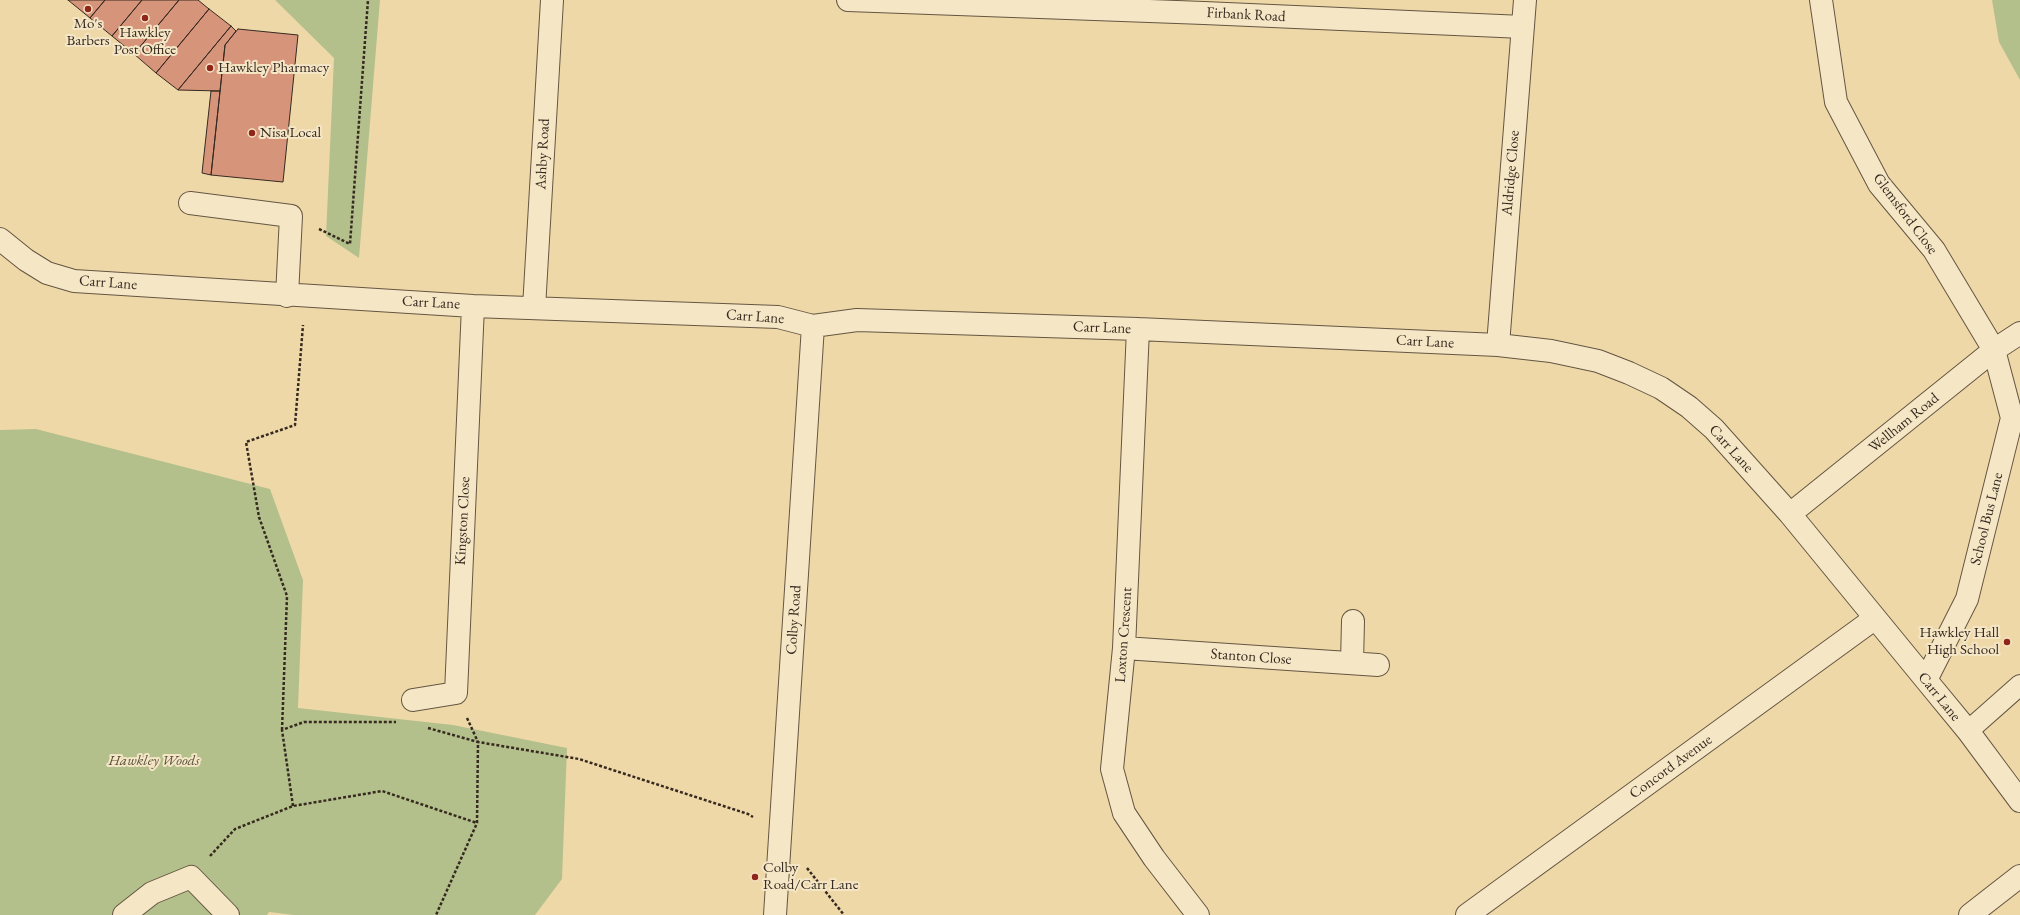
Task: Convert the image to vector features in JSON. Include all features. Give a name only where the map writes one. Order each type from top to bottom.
[{"type":"street","name":"Ashby Road","points":[[534,308],[552,0]]},
{"type":"street","name":"Firbank Road","points":[[848,0],[1205,6],[1523,27]]},
{"type":"street","name":"Aldridge Close","points":[[1498,345],[1525,0]]},
{"type":"street","name":"Glemsford Close","points":[[1822,0],[1836,102],[1879,184],[1934,250],[1994,350]]},
{"type":"street","points":[[190,203],[291,216],[296,296]]},
{"type":"street","name":"Carr Lane","points":[[0,239],[26,260],[47,273],[74,281],[473,306],[778,317],[813,326],[857,320],[1138,329],[1498,345],[1551,351],[1598,361],[1661,388],[1689,407],[1714,429],[1790,514],[1968,731],[2020,801]]},
{"type":"street","name":"Kingston Close","points":[[413,700],[456,693],[473,306]]},
{"type":"street","name":"Colby Road","points":[[775,915],[813,326]]},
{"type":"street","name":"Loxton Crescent","points":[[1138,329],[1124,648],[1112,769],[1124,813],[1154,858],[1198,915]]},
{"type":"street","name":"Wellham Road","points":[[1790,514],[1994,350],[2020,333]]},
{"type":"street","name":"School Bus Lane","points":[[1926,680],[1967,599],[2012,418],[1994,350]]},
{"type":"street","name":"Concord Avenue","points":[[1467,915],[1874,618]]},
{"type":"street","points":[[1352,663],[1353,621]]},
{"type":"street","name":"Stanton Close","points":[[1124,648],[1378,665]]},
{"type":"street","points":[[1970,915],[2020,876]]},
{"type":"street","points":[[124,915],[152,893],[191,877],[228,915]]},
{"type":"lane","points":[[1968,731],[2020,685]]},
{"type":"path","points":[[291,216],[350,244],[368,0]]},
{"type":"path","points":[[293,806],[282,730],[288,596],[259,517],[246,442],[295,425],[296,296]]},
{"type":"path","points":[[282,730],[304,722],[403,722]]},
{"type":"path","points":[[425,727],[478,742],[579,759],[748,814],[780,834],[844,915]]},
{"type":"path","points":[[436,915],[476,823],[478,742]]},
{"type":"path","points":[[191,877],[235,829],[293,806],[382,791],[476,823]]},
{"type":"green space","points":[[275,0],[380,0],[359,258],[326,236],[334,58]]},
{"type":"green space","points":[[1992,0],[2020,0],[2020,80],[1999,42]]},
{"type":"green space","name":"Hawkley Woods","points":[[36,429],[270,489],[303,580],[298,708],[453,725],[567,748],[562,879],[535,915],[294,915],[269,912],[267,915],[0,915],[0,430]]},
{"type":"building","name":"Mo's Barbers","points":[[68,0],[105,0],[90,18]]},
{"type":"building","points":[[105,0],[142,0],[112,36],[90,18]]},
{"type":"building","name":"Hawkley Post Office","points":[[142,0],[179,0],[134,54],[112,36]]},
{"type":"building","points":[[179,0],[198,0],[209,9],[156,73],[134,54]]},
{"type":"building","points":[[209,9],[231,26],[178,90],[156,73]]},
{"type":"building","name":"Hawkley Pharmacy","points":[[231,26],[236,31],[225,45],[220,91],[178,90]]},
{"type":"building","name":"Nisa Local","points":[[238,29],[298,35],[283,182],[211,175],[225,45]]},
{"type":"building","points":[[211,91],[220,91],[211,175],[202,173]]},
{"type":"place","name":"Mo's Barbers","points":[[88,9]]},
{"type":"place","name":"Hawkley Post Office","points":[[145,18]]},
{"type":"place","name":"Hawkley Pharmacy","points":[[210,68]]},
{"type":"place","name":"Nisa Local","points":[[252,133]]},
{"type":"place","name":"Hawkley Hall High School","points":[[2007,642]]},
{"type":"place","name":"Colby Road/Carr Lane","points":[[755,877]]}]
